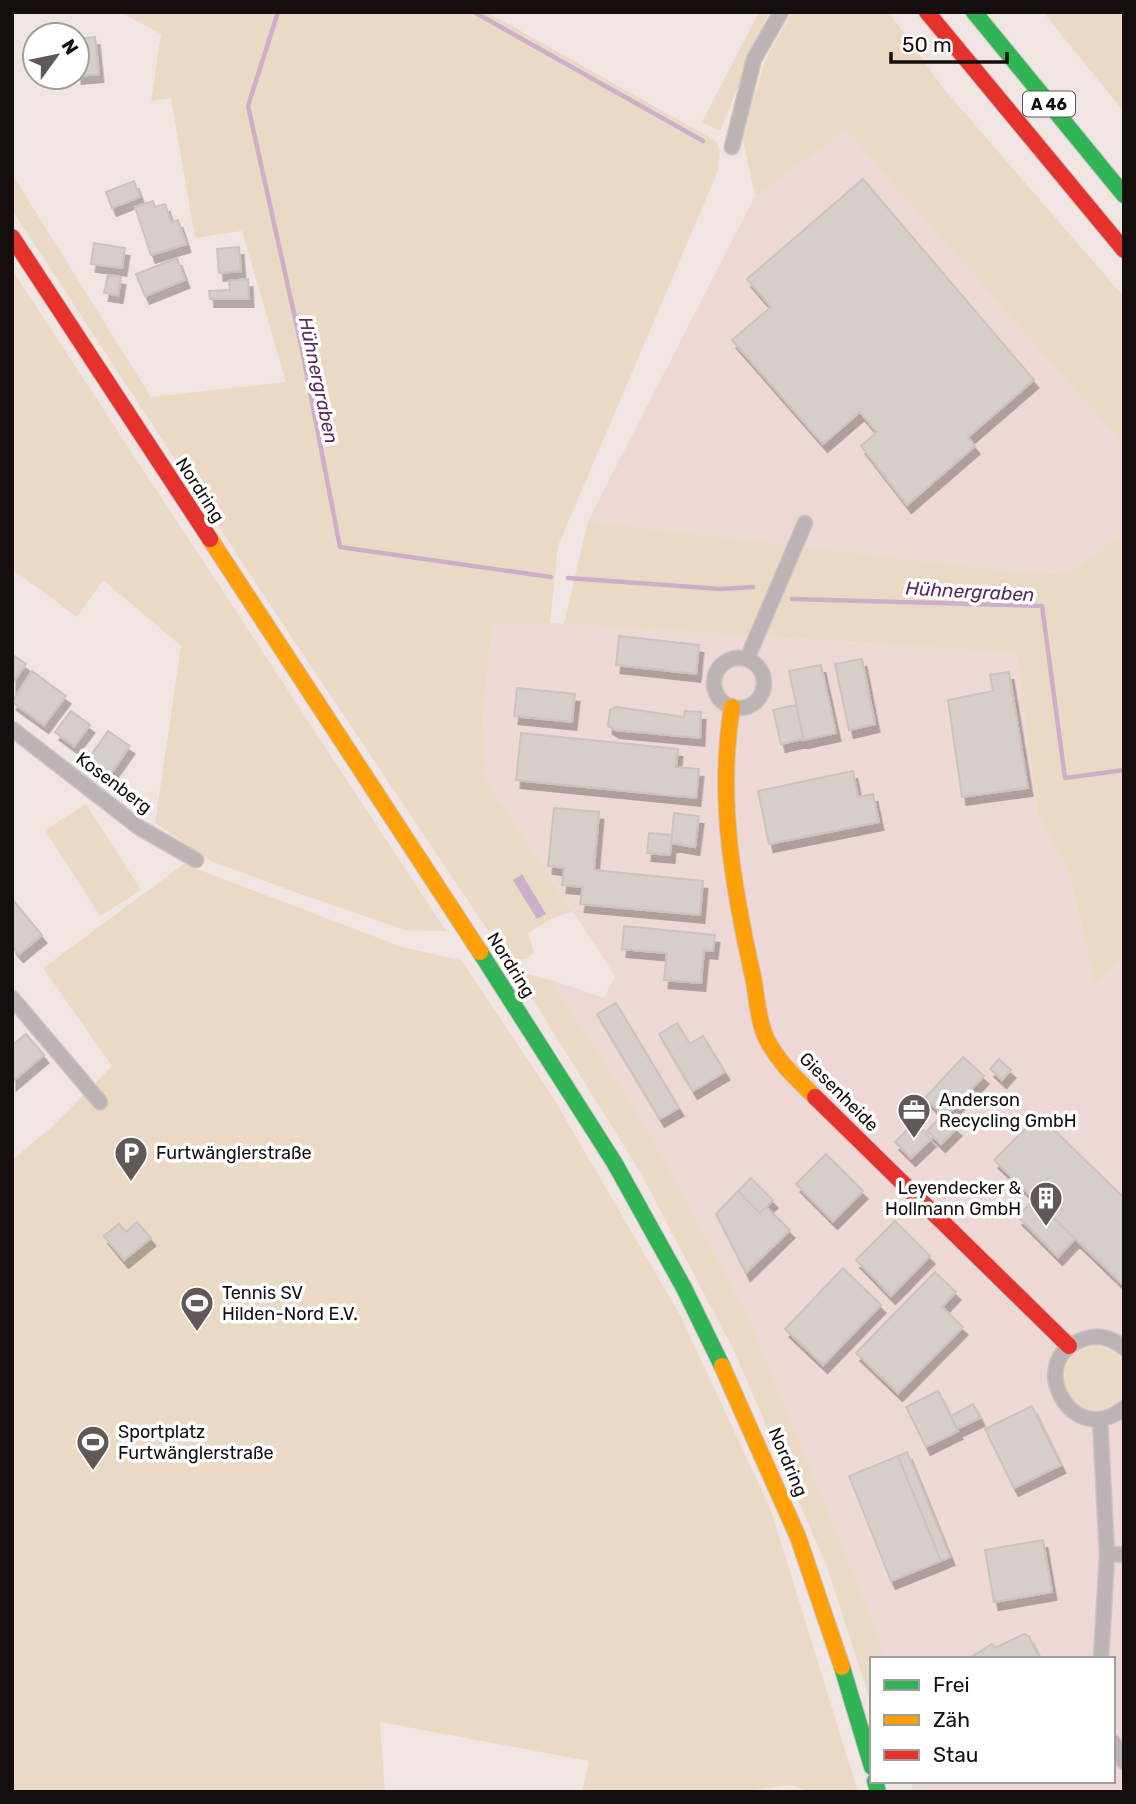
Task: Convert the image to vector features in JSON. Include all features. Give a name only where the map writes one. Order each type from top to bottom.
[{"type":"main road","name":"A 46","points":[[927,12],[1124,250]]},
{"type":"main road","name":"A 46","points":[[974,12],[1124,195]]},
{"type":"main road","name":"Nordring","points":[[12,237],[472,939],[614,1162],[722,1363],[798,1536],[841,1658],[870,1761]]},
{"type":"main road","name":"Giesenheide","points":[[732,707],[725,736],[726,827],[766,1038],[784,1066],[1069,1346]]},
{"type":"street","points":[[732,147],[754,59],[781,12]]},
{"type":"street","points":[[747,659],[805,523]]},
{"type":"street","points":[[739,657],[747,659],[760,669],[764,686],[756,701],[749,706],[732,707],[719,698],[713,683],[715,675],[724,662],[739,657]]},
{"type":"street","name":"Kosenberg","points":[[12,729],[140,828],[196,860]]},
{"type":"street","points":[[12,998],[100,1102]]},
{"type":"street","points":[[1123,1345],[1100,1337],[1089,1337],[1069,1346],[1056,1368],[1058,1394],[1075,1413],[1100,1419],[1124,1408]]},
{"type":"street","points":[[1100,1419],[1107,1555],[1101,1657]]},
{"type":"street","points":[[1107,1555],[1124,1554]]},
{"type":"shaded area","points":[[120,12],[487,12],[716,141],[720,151],[718,171],[558,546],[550,623],[493,623],[483,717],[486,779],[573,912],[557,916],[528,933],[534,952],[526,959],[507,959],[280,620],[12,210],[12,174],[151,397],[286,382],[242,231],[195,238],[171,98],[151,101],[161,34]]},
{"type":"shaded area","points":[[759,12],[769,12],[720,131],[702,122]]},
{"type":"shaded area","points":[[792,12],[889,12],[944,89],[1124,297],[1124,446],[846,130],[755,196],[742,135],[765,61]]},
{"type":"shaded area","points":[[1043,12],[1124,12],[1124,112]]},
{"type":"shaded area","points":[[846,129],[1124,446],[1124,533],[1067,573],[1012,571],[588,521],[755,196]]},
{"type":"shaded area","points":[[12,270],[446,931],[405,930],[211,861],[155,823],[181,646],[103,580],[77,617],[12,569]]},
{"type":"shaded area","points":[[588,521],[1012,571],[1067,573],[1124,533],[1124,956],[1095,986],[1070,876],[1038,814],[1016,653],[564,624]]},
{"type":"shaded area","points":[[493,622],[550,623],[1016,653],[1038,814],[1070,876],[1095,985],[1124,956],[1124,1792],[913,1792],[911,1783],[1115,1783],[1115,1657],[883,1657],[875,1625],[747,1313],[646,1126],[551,980],[604,998],[615,976],[486,779],[483,717]]},
{"type":"shaded area","points":[[86,804],[141,890],[100,916],[45,830]]},
{"type":"shaded area","points":[[184,864],[402,947],[461,960],[551,1094],[680,1315],[771,1510],[858,1792],[811,1792],[790,1785],[737,1792],[582,1792],[589,1761],[380,1722],[385,1792],[12,1792],[12,1160],[53,1126],[112,1066],[43,968]]},
{"type":"shaded area","points":[[522,874],[546,914],[537,919],[513,880]]},
{"type":"shaded area","points":[[515,971],[551,980],[646,1126],[747,1313],[875,1625],[883,1657],[870,1657],[870,1701],[827,1567],[734,1351],[639,1170]]},
{"type":"shaded area","points":[[1089,1347],[1101,1347],[1117,1356],[1124,1366],[1124,1390],[1117,1400],[1101,1409],[1089,1409],[1078,1404],[1069,1395],[1064,1384],[1064,1372],[1069,1361],[1078,1352]]},
{"type":"building","points":[[91,37],[95,37],[99,74],[91,75]]},
{"type":"building","points":[[863,179],[1034,380],[968,437],[975,446],[907,505],[861,446],[877,432],[860,412],[823,444],[732,340],[771,307],[747,279]]},
{"type":"building","points":[[134,181],[140,197],[112,208],[106,192]]},
{"type":"building","points":[[153,201],[155,207],[165,204],[171,222],[178,220],[186,244],[151,255],[135,207]]},
{"type":"building","points":[[94,243],[125,248],[122,268],[91,264]]},
{"type":"building","points":[[239,247],[241,271],[219,273],[217,249]]},
{"type":"building","points":[[177,258],[185,280],[145,296],[136,274]]},
{"type":"building","points":[[108,275],[121,277],[118,295],[104,293]]},
{"type":"building","points":[[248,279],[249,299],[210,299],[209,291],[230,290],[229,281]]},
{"type":"building","points":[[619,636],[699,645],[696,674],[616,665]]},
{"type":"building","points":[[13,655],[26,664],[12,684],[12,657]]},
{"type":"building","points":[[862,659],[875,724],[849,730],[835,664]]},
{"type":"building","points":[[821,665],[836,733],[804,740],[789,671]]},
{"type":"building","points":[[32,671],[66,696],[44,725],[12,702]]},
{"type":"building","points":[[1009,672],[1028,788],[962,797],[948,700],[993,691],[990,675]]},
{"type":"building","points":[[517,688],[575,694],[572,722],[514,716]]},
{"type":"building","points":[[796,705],[803,739],[781,744],[773,710]]},
{"type":"building","points":[[616,707],[684,717],[685,711],[701,712],[700,738],[615,730],[608,726],[610,710]]},
{"type":"building","points":[[71,711],[90,725],[74,746],[55,732]]},
{"type":"building","points":[[108,731],[130,746],[111,773],[89,758]]},
{"type":"building","points":[[521,733],[678,749],[676,767],[699,769],[696,798],[516,780]]},
{"type":"building","points":[[853,771],[858,797],[873,794],[879,822],[769,844],[758,791]]},
{"type":"building","points":[[554,808],[599,812],[594,870],[703,881],[700,915],[580,904],[583,887],[562,885],[564,868],[548,866]]},
{"type":"building","points":[[674,813],[699,816],[695,847],[671,843]]},
{"type":"building","points":[[649,833],[672,835],[670,855],[647,853]]},
{"type":"building","points":[[12,899],[42,935],[19,954],[12,946]]},
{"type":"building","points":[[624,926],[715,935],[713,951],[704,950],[701,983],[664,980],[667,953],[622,949]]},
{"type":"building","points":[[616,1003],[679,1108],[660,1119],[597,1014]]},
{"type":"building","points":[[677,1023],[690,1044],[703,1036],[725,1072],[693,1091],[659,1034]]},
{"type":"building","points":[[26,1034],[44,1055],[12,1082],[12,1042],[14,1044]]},
{"type":"building","points":[[963,1057],[984,1076],[945,1117],[925,1098]]},
{"type":"building","points":[[999,1059],[1011,1070],[1002,1080],[990,1069]]},
{"type":"building","points":[[942,1115],[957,1128],[941,1144],[927,1131]]},
{"type":"building","points":[[1039,1115],[1124,1198],[1124,1286],[994,1160]]},
{"type":"building","points":[[915,1122],[931,1139],[911,1158],[895,1142]]},
{"type":"building","points":[[826,1154],[863,1191],[833,1221],[796,1184]]},
{"type":"building","points":[[751,1178],[773,1200],[760,1213],[738,1191]]},
{"type":"building","points":[[738,1191],[760,1213],[766,1207],[790,1230],[746,1273],[716,1214]]},
{"type":"building","name":"Leyendecker & Hollmann GmbH","points":[[1034,1199],[1075,1239],[1058,1257],[1018,1217]]},
{"type":"building","points":[[895,1221],[930,1256],[891,1296],[856,1260]]},
{"type":"building","points":[[137,1222],[151,1238],[124,1260],[104,1236],[119,1224],[126,1232]]},
{"type":"building","points":[[843,1268],[881,1305],[823,1365],[785,1329]]},
{"type":"building","points":[[935,1272],[956,1292],[942,1307],[963,1327],[898,1393],[856,1353]]},
{"type":"building","points":[[938,1391],[958,1431],[926,1447],[906,1407]]},
{"type":"building","points":[[973,1404],[980,1418],[957,1429],[951,1416]]},
{"type":"building","points":[[1032,1406],[1061,1465],[1014,1488],[985,1429]]},
{"type":"building","points":[[907,1452],[950,1557],[941,1561],[898,1456]]},
{"type":"building","points":[[898,1456],[941,1561],[891,1581],[849,1476]]},
{"type":"building","points":[[1043,1540],[1052,1592],[994,1602],[985,1550]]},
{"type":"building","points":[[1024,1634],[1029,1636],[1039,1657],[971,1657],[992,1644],[995,1648]]},
{"type":"waterway","name":"Hühnergraben","points":[[278,12],[248,106],[301,345],[340,547],[551,577]]},
{"type":"waterway","points":[[474,12],[703,141]]},
{"type":"waterway","name":"Hühnergraben","points":[[568,578],[721,589],[753,587]]},
{"type":"waterway","name":"Hühnergraben","points":[[792,599],[1042,606],[1065,778],[1124,770]]},
{"type":"traffic: fast","points":[[974,12],[1124,195]]},
{"type":"traffic: fast","points":[[480,952],[614,1162],[684,1288],[722,1366]]},
{"type":"traffic: fast","points":[[842,1667],[870,1760]]},
{"type":"traffic: fast","points":[[876,1783],[878,1792]]},
{"type":"traffic: slow","points":[[210,539],[480,952]]},
{"type":"traffic: slow","points":[[732,707],[726,775],[729,843],[760,1017],[767,1040],[777,1056],[815,1097]]},
{"type":"traffic: slow","points":[[722,1366],[798,1537],[842,1667]]},
{"type":"traffic: jam","points":[[927,12],[1124,250]]},
{"type":"traffic: jam","points":[[12,237],[210,539]]},
{"type":"traffic: jam","points":[[815,1097],[1069,1346]]},
{"type":"place","name":"Anderson Recycling GmbH","points":[[914,1140]]},
{"type":"place","name":"Furtwänglerstraße","points":[[131,1183]]},
{"type":"place","name":"Leyendecker & Hollmann GmbH","points":[[1046,1228]]},
{"type":"place","name":"Tennis SV Hilden-Nord E.V.","points":[[197,1333]]},
{"type":"place","name":"Sportplatz Furtwänglerstraße","points":[[93,1472]]}]
